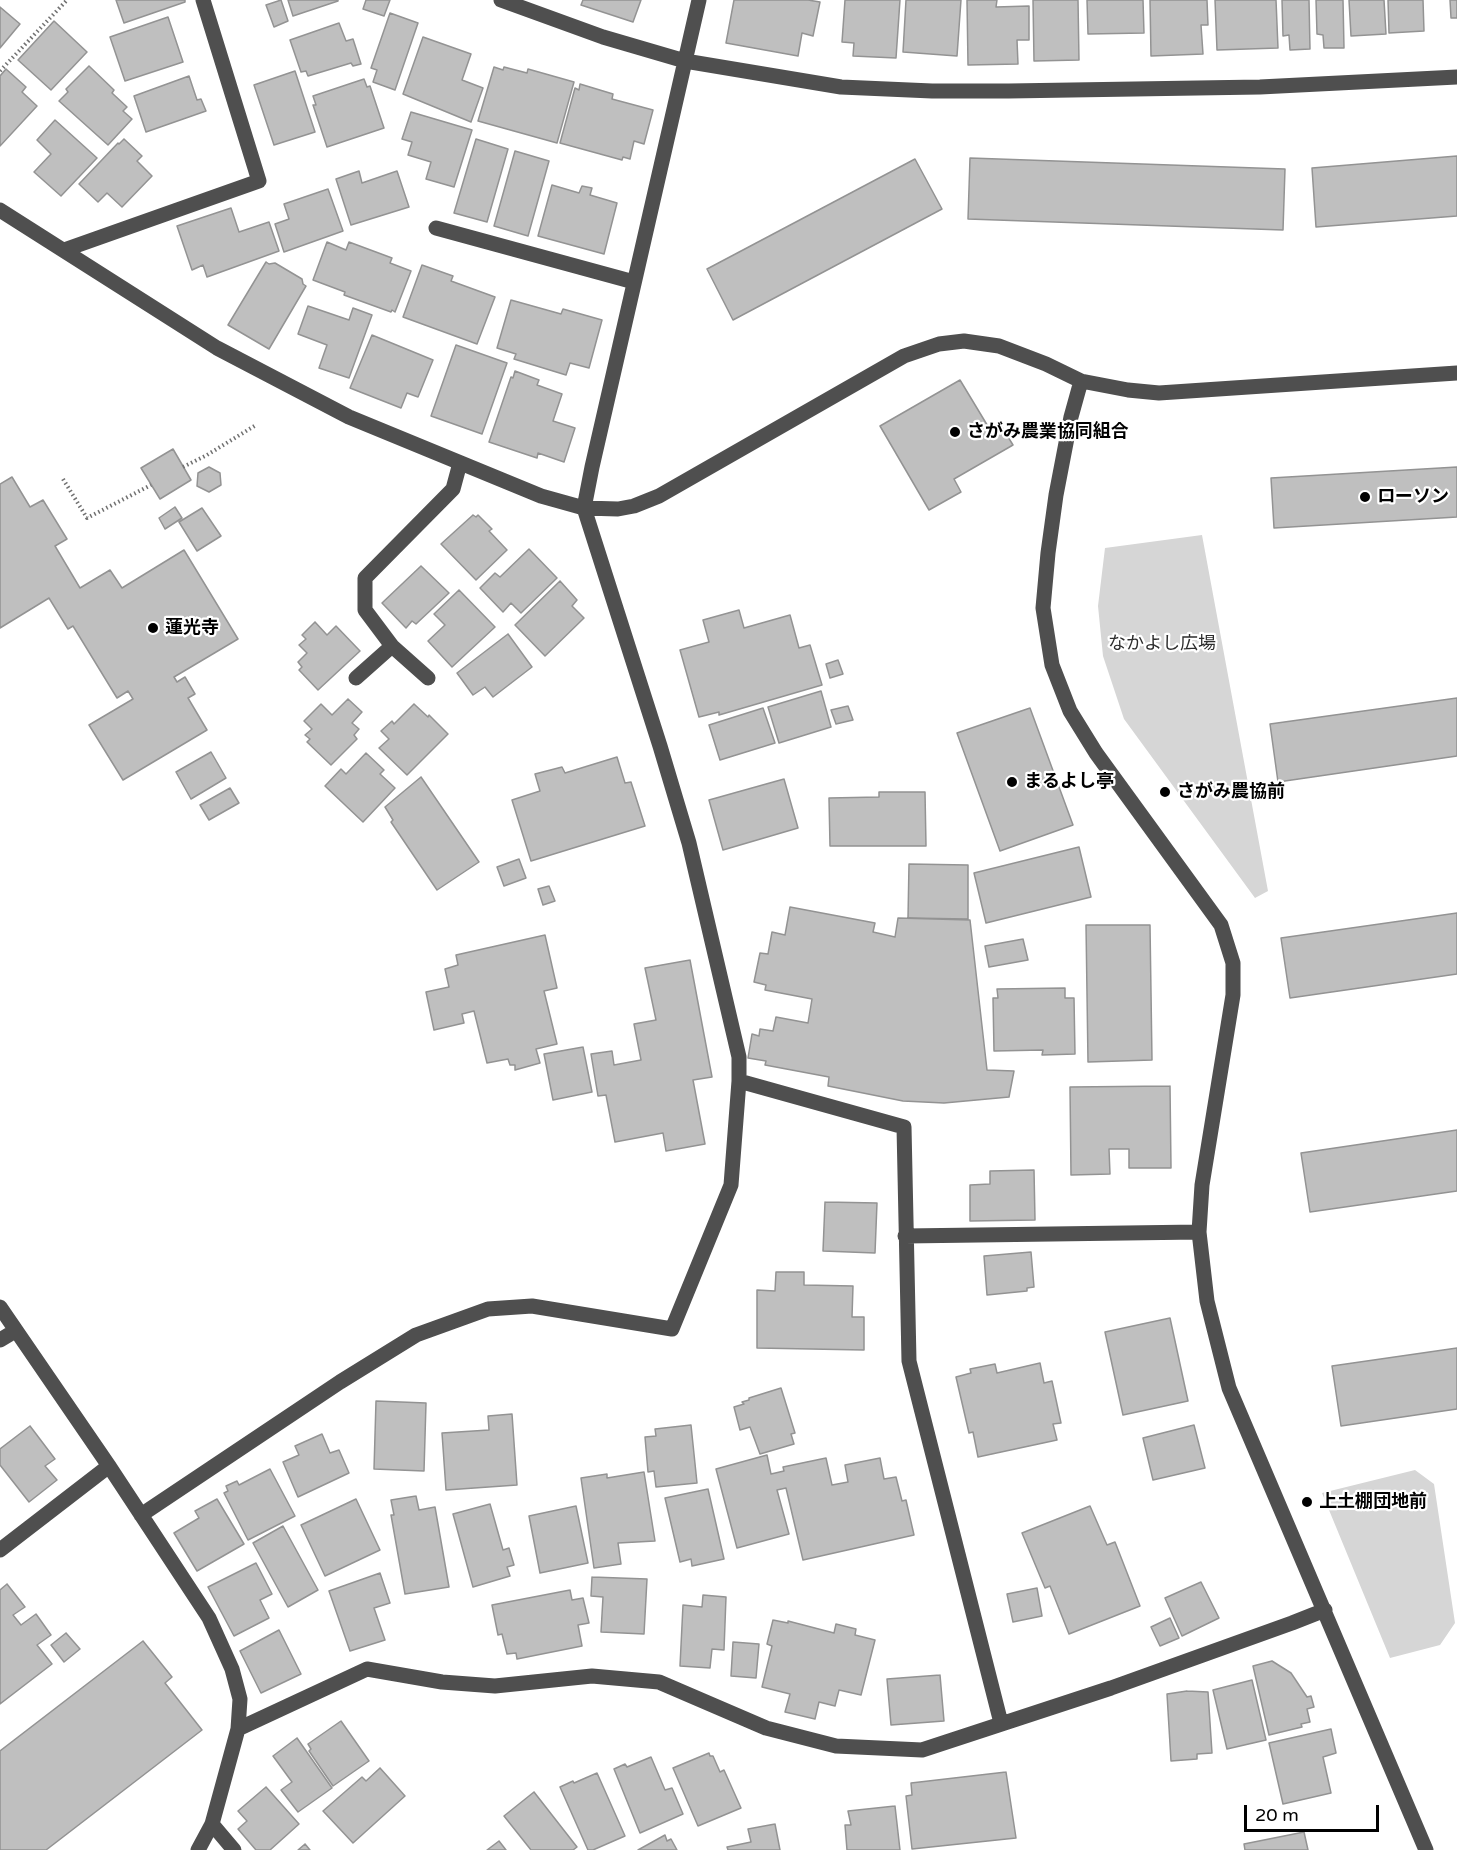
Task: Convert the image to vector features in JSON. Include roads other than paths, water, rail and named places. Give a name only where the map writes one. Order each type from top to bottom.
[{"type":"street","points":[[64,250],[259,180],[202,0]]},
{"type":"street","points":[[501,0],[603,37],[685,61],[841,87],[932,91],[1260,87],[1457,77]]},
{"type":"street","points":[[141,1515],[340,1382],[416,1335],[488,1309],[532,1306],[672,1329],[731,1185],[739,1057],[689,843],[584,508],[699,0]]},
{"type":"street","points":[[0,210],[218,348],[349,417],[541,496],[584,508],[618,509],[634,506],[659,496],[904,356],[939,344],[964,341],[999,346],[1046,364],[1081,381],[1159,393],[1457,373]]},
{"type":"street","points":[[436,228],[634,282]]},
{"type":"street","points":[[1081,381],[1071,417],[1056,495],[1048,553],[1043,608],[1052,665],[1070,711],[1096,753],[1221,925],[1233,963],[1233,995],[1202,1185],[1199,1232],[1207,1301],[1229,1388],[1426,1850]]},
{"type":"street","points":[[428,678],[392,646],[365,610],[364,578],[453,489],[460,463]]},
{"type":"street","points":[[356,678],[392,646]]},
{"type":"street","points":[[739,1081],[904,1127],[909,1361],[1001,1723]]},
{"type":"street","points":[[905,1236],[1199,1232]]},
{"type":"street","points":[[0,1307],[109,1466],[208,1618],[232,1669],[240,1699],[238,1729],[212,1824],[198,1850]]},
{"type":"street","points":[[0,1340],[15,1331]]},
{"type":"street","points":[[0,1550],[109,1466]]},
{"type":"street","points":[[238,1729],[368,1669],[442,1682],[495,1686],[592,1676],[659,1682],[766,1728],[836,1746],[922,1750],[1111,1688],[1325,1610]]},
{"type":"street","points":[[212,1824],[234,1850]]},
{"type":"place","name":"さがみ農業協同組合","points":[[955,432]]},
{"type":"place","name":"ローソン","points":[[1365,497]]},
{"type":"place","name":"蓮光寺","points":[[153,628]]},
{"type":"place","name":"まるよし亭","points":[[1012,782]]},
{"type":"place","name":"さがみ農協前","points":[[1165,792]]},
{"type":"place","name":"上土棚団地前","points":[[1307,1502]]},
{"type":"park label","name":"なかよし広場","points":[[1162,644]]}]
